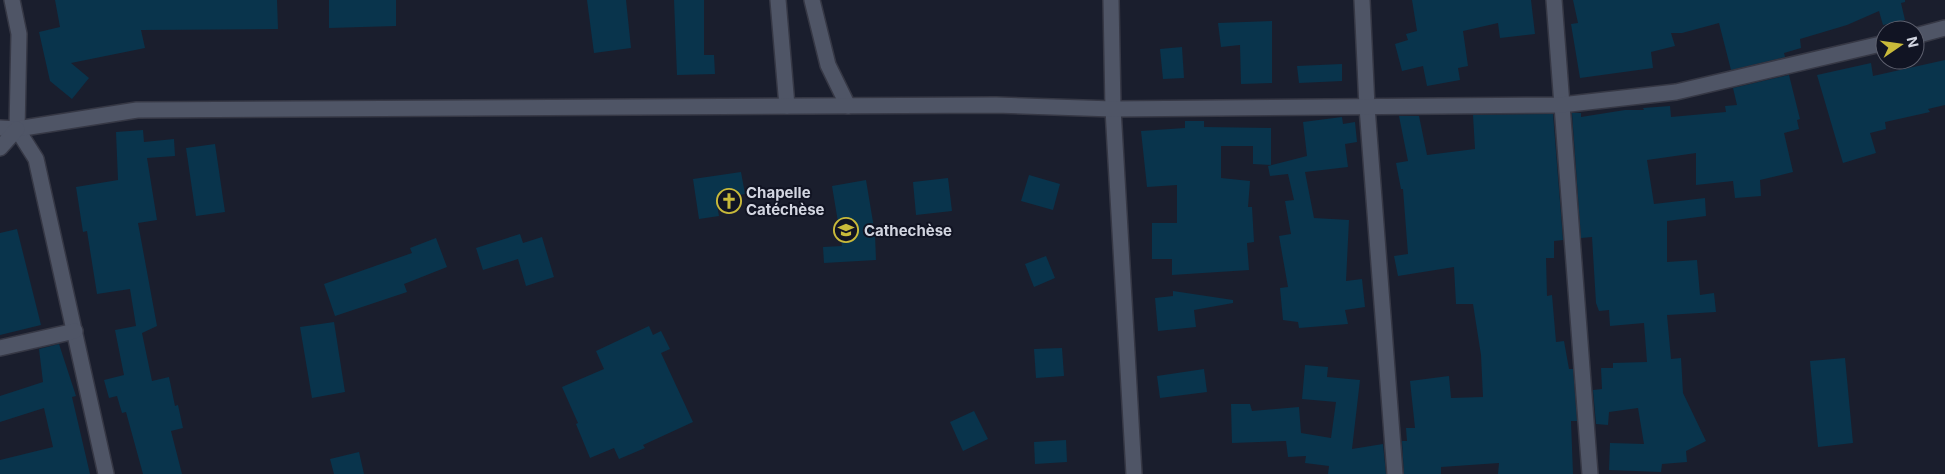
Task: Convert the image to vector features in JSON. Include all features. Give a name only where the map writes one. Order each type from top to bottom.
[{"type":"street","points":[[12,0],[19,34],[17,129],[36,159],[106,474]]},
{"type":"street","points":[[778,0],[788,106]]},
{"type":"street","points":[[812,0],[828,64],[848,106]]},
{"type":"street","points":[[1111,0],[1113,109],[1134,474]]},
{"type":"street","points":[[1362,0],[1367,107],[1395,474]]},
{"type":"street","points":[[1554,0],[1590,474]]},
{"type":"street","points":[[1925,33],[1945,28]]},
{"type":"street","points":[[0,128],[17,129],[137,110],[996,105],[1113,109],[1561,105],[1676,92],[1875,45]]},
{"type":"street","points":[[0,148],[17,129]]},
{"type":"street","points":[[0,348],[75,331]]},
{"type":"building","points":[[55,0],[277,0],[278,29],[141,30],[145,48],[71,63],[89,78],[72,99],[50,81],[39,32],[60,27]]},
{"type":"building","points":[[329,0],[396,0],[396,26],[329,28]]},
{"type":"building","points":[[587,0],[626,0],[631,48],[594,53]]},
{"type":"building","points":[[674,0],[704,0],[704,55],[714,55],[715,74],[677,75]]},
{"type":"building","points":[[1412,0],[1531,0],[1535,34],[1500,38],[1498,23],[1463,31],[1468,66],[1458,68],[1460,80],[1427,86],[1423,66],[1402,71],[1395,44],[1408,40],[1406,34],[1417,31]]},
{"type":"building","points":[[1573,0],[1905,0],[1905,2],[1901,3],[1905,20],[1882,20],[1879,11],[1847,25],[1800,39],[1801,48],[1784,53],[1785,57],[1731,70],[1719,23],[1682,33],[1671,33],[1675,46],[1651,52],[1653,68],[1580,78],[1571,24],[1578,23]]},
{"type":"building","points":[[1272,21],[1272,83],[1241,84],[1240,45],[1221,47],[1218,23]]},
{"type":"building","points":[[1182,47],[1184,78],[1163,79],[1160,49]]},
{"type":"building","points":[[1945,60],[1945,105],[1928,109],[1930,112],[1885,122],[1886,129],[1870,133],[1876,153],[1843,163],[1817,75],[1871,63],[1873,76],[1900,70],[1925,70],[1925,64]]},
{"type":"building","points":[[1342,64],[1342,81],[1299,83],[1297,66]]},
{"type":"building","points":[[1789,75],[1800,119],[1797,120],[1799,129],[1784,133],[1793,172],[1760,180],[1761,196],[1735,198],[1733,181],[1696,185],[1696,153],[1647,160],[1654,204],[1705,198],[1706,216],[1667,221],[1667,262],[1697,260],[1700,295],[1714,293],[1716,312],[1667,315],[1671,359],[1681,358],[1683,393],[1706,441],[1686,451],[1687,462],[1662,464],[1661,472],[1609,470],[1610,443],[1644,444],[1638,408],[1609,412],[1608,425],[1596,424],[1593,390],[1602,389],[1601,368],[1613,368],[1613,363],[1647,362],[1644,323],[1610,326],[1609,310],[1599,311],[1596,303],[1592,237],[1581,238],[1572,113],[1581,113],[1581,117],[1625,110],[1644,110],[1643,108],[1670,106],[1671,117],[1726,112],[1725,106],[1737,105],[1733,88]]},
{"type":"building","points":[[1553,114],[1563,240],[1554,241],[1554,258],[1546,258],[1547,296],[1552,295],[1556,342],[1564,341],[1569,369],[1573,369],[1577,421],[1571,421],[1573,474],[1498,474],[1499,463],[1441,467],[1441,474],[1404,474],[1402,441],[1407,441],[1406,428],[1415,428],[1410,381],[1449,376],[1451,398],[1483,397],[1481,355],[1473,304],[1456,304],[1454,267],[1398,276],[1394,256],[1408,254],[1403,189],[1401,189],[1396,163],[1408,161],[1399,116],[1419,116],[1427,155],[1475,149],[1473,115]]},
{"type":"building","points":[[1342,117],[1343,124],[1355,122],[1357,142],[1345,144],[1348,167],[1305,172],[1314,218],[1349,220],[1346,281],[1362,279],[1365,307],[1345,310],[1348,324],[1299,328],[1298,322],[1283,320],[1280,288],[1288,287],[1279,236],[1291,234],[1285,201],[1294,200],[1288,174],[1270,176],[1268,166],[1307,156],[1303,122]]},
{"type":"building","points":[[1185,121],[1204,121],[1204,127],[1271,128],[1271,165],[1253,164],[1253,146],[1221,146],[1221,178],[1250,181],[1248,207],[1252,207],[1254,242],[1247,243],[1249,270],[1172,275],[1172,259],[1152,259],[1152,223],[1177,223],[1177,185],[1147,187],[1141,131],[1185,128]]},
{"type":"building","points":[[143,130],[144,142],[174,139],[175,156],[147,158],[157,220],[138,223],[157,326],[142,333],[152,381],[169,377],[175,406],[178,405],[183,428],[171,431],[182,474],[143,474],[126,412],[122,413],[117,396],[109,398],[104,380],[124,375],[115,330],[136,326],[130,289],[97,294],[87,231],[83,232],[76,187],[118,180],[116,132]]},
{"type":"building","points":[[215,144],[225,212],[196,216],[186,148]]},
{"type":"building","points":[[741,172],[745,194],[716,199],[719,216],[699,219],[693,179]]},
{"type":"building","points":[[1029,175],[1060,184],[1053,210],[1021,201]]},
{"type":"building","points":[[948,178],[952,211],[916,215],[913,182]]},
{"type":"building","points":[[866,180],[875,234],[876,260],[824,263],[823,247],[842,246],[832,186]]},
{"type":"building","points":[[17,229],[41,325],[0,335],[0,233]]},
{"type":"building","points":[[520,234],[523,243],[542,237],[554,277],[526,286],[518,259],[483,270],[476,248]]},
{"type":"building","points":[[436,238],[447,267],[404,284],[407,292],[335,316],[324,284],[412,253],[410,248]]},
{"type":"building","points":[[1046,256],[1055,278],[1034,287],[1025,264]]},
{"type":"building","points":[[1173,291],[1233,300],[1233,303],[1194,310],[1196,327],[1158,331],[1155,298],[1173,296]]},
{"type":"building","points":[[334,322],[345,392],[312,398],[300,327]]},
{"type":"building","points":[[649,326],[653,335],[661,331],[670,349],[661,353],[693,422],[643,445],[645,448],[619,459],[614,448],[590,458],[576,424],[578,423],[562,387],[604,369],[596,351]]},
{"type":"building","points":[[59,344],[76,396],[72,397],[90,474],[0,474],[0,460],[53,447],[44,408],[0,422],[0,396],[43,382],[39,349]]},
{"type":"building","points":[[1062,348],[1064,376],[1036,378],[1034,349]]},
{"type":"building","points":[[1845,358],[1853,443],[1818,447],[1810,361]]},
{"type":"building","points":[[1305,365],[1328,367],[1327,377],[1360,380],[1352,449],[1383,444],[1386,474],[1328,474],[1329,466],[1305,463],[1306,456],[1288,457],[1286,441],[1232,443],[1231,404],[1250,404],[1252,411],[1299,407],[1301,433],[1331,438],[1336,402],[1302,399]]},
{"type":"building","points":[[1204,369],[1207,392],[1160,398],[1157,376]]},
{"type":"building","points":[[974,411],[988,439],[963,451],[950,422]]},
{"type":"building","points":[[1066,440],[1067,462],[1035,464],[1034,442]]},
{"type":"building","points":[[359,452],[364,474],[334,474],[330,459]]},
{"type":"place","name":"Chapelle Catéchèse","points":[[729,201]]},
{"type":"place","name":"Cathechèse","points":[[846,230]]}]
